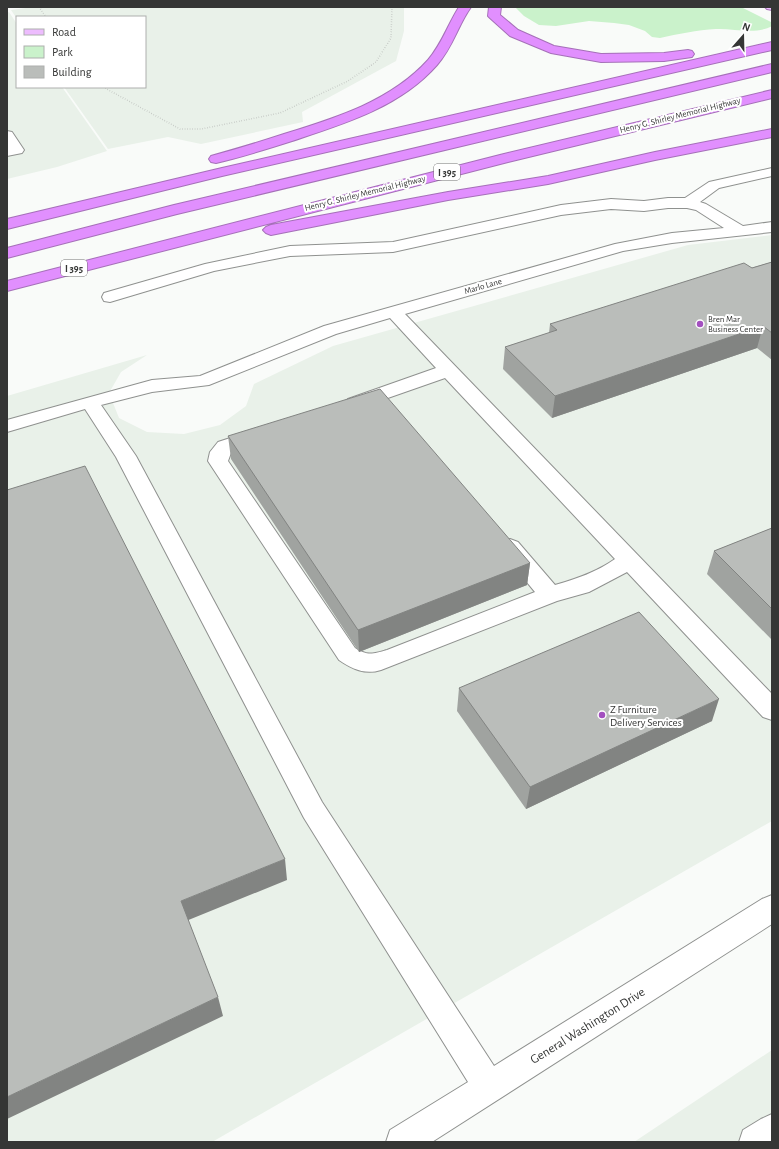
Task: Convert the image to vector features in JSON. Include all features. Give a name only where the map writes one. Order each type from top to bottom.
[{"type":"highway","points":[[205,162],[300,134],[350,116],[382,101],[405,87],[433,62],[445,46],[460,12],[465,7]]},
{"type":"highway","points":[[495,7],[494,16],[514,33],[551,49],[601,58],[664,57],[718,50],[771,46]]},
{"type":"highway","points":[[7,224],[222,172],[771,46]]},
{"type":"highway","points":[[7,253],[189,206],[772,68]]},
{"type":"highway","name":"Henry G. Shirley Memorial Highway","points":[[7,286],[142,250],[505,158],[772,94]]},
{"type":"highway","points":[[142,250],[313,223],[448,196],[548,180],[655,156],[772,133]]},
{"type":"highway","points":[[7,224],[36,204]]},
{"type":"street","points":[[7,135],[17,150],[7,152]]},
{"type":"street","points":[[688,203],[714,185],[772,172]]},
{"type":"street","points":[[110,297],[211,267],[290,251],[393,247],[561,210],[611,204],[644,206],[668,203],[688,203],[701,207],[739,230]]},
{"type":"street","name":"Marlo Lane","points":[[7,426],[152,386],[204,381],[250,360],[330,330],[620,247],[664,239],[772,227]]},
{"type":"street","points":[[393,312],[772,710]]},
{"type":"street","points":[[335,410],[448,370]]},
{"type":"street","points":[[379,395],[394,412]]},
{"type":"street","points":[[90,402],[126,456],[313,810],[489,1087]]},
{"type":"street","points":[[276,429],[225,446],[220,452],[218,461],[347,654],[360,663],[371,663],[395,656],[550,595],[588,583],[616,570],[629,560]]},
{"type":"street","points":[[500,535],[550,595]]},
{"type":"street","name":"General Washington Drive","points":[[402,1142],[772,908]]},
{"type":"street","points":[[755,1142],[772,1130]]},
{"type":"path","points":[[38,7],[45,16]]},
{"type":"path","points":[[105,88],[180,129],[201,129],[280,113],[348,82],[376,62],[391,38],[392,7]]},
{"type":"shaded area","points":[[33,7],[404,7],[404,31],[396,61],[302,112],[303,122],[201,144],[168,137],[108,149],[65,88],[146,88],[146,16],[16,16],[16,18],[11,10]]},
{"type":"shaded area","points":[[9,12],[16,22],[16,88],[63,88],[107,151],[57,167],[7,179],[7,13]]},
{"type":"shaded area","points":[[772,235],[772,821],[212,1142],[7,1142],[7,396],[147,355],[121,372],[109,393],[119,418],[147,432],[184,434],[220,425],[246,406],[254,384],[333,346],[688,245]]},
{"type":"shaded area","points":[[772,1050],[772,1142],[634,1142]]},
{"type":"green space","points":[[515,7],[741,7],[771,22],[772,26],[766,29],[752,31],[723,29],[702,30],[660,38],[652,37],[645,31],[629,25],[614,23],[589,21],[556,26],[539,25],[524,16]]},
{"type":"building","points":[[772,262],[772,333],[763,326],[555,396],[505,347],[557,330],[550,324],[744,263],[752,268]]},
{"type":"building","points":[[380,389],[530,563],[358,630],[228,436]]},
{"type":"building","points":[[85,466],[285,859],[181,901],[218,997],[7,1097],[7,490]]},
{"type":"building","points":[[772,528],[772,609],[714,551]]},
{"type":"building","points":[[639,612],[719,699],[530,787],[459,688]]},
{"type":"place","name":"Bren Mar Business Center","points":[[700,324]]},
{"type":"place","name":"Z Furniture Delivery Services","points":[[602,715]]}]
